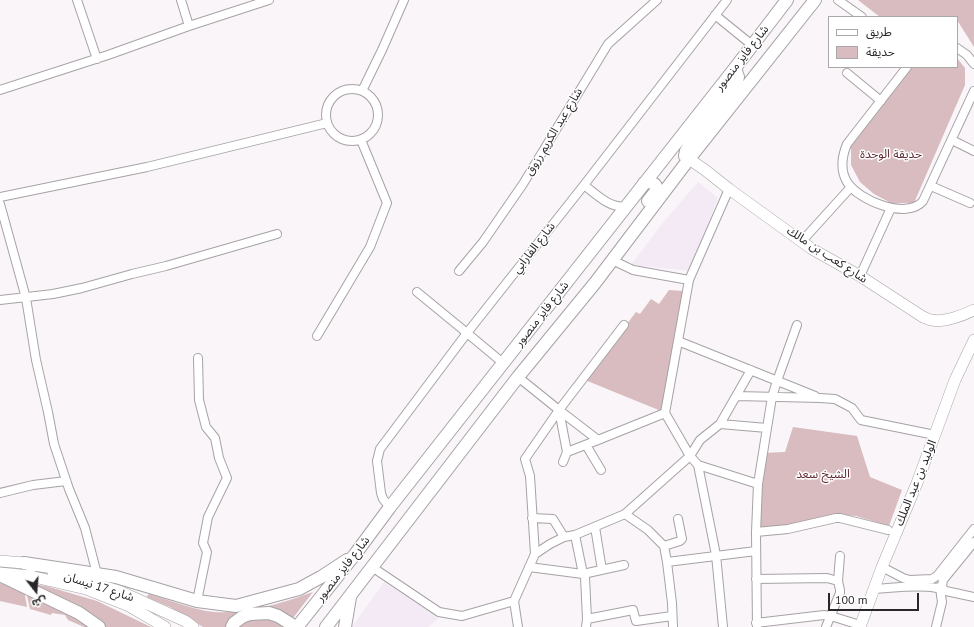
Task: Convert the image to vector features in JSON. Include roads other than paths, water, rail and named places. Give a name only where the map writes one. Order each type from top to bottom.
[{"type":"highway","name":"شارع فايز منصور","points":[[297,627],[787,0]]},
{"type":"highway","name":"شارع فايز منصور","points":[[326,627],[518,377],[595,283],[689,159],[815,0]]},
{"type":"highway","points":[[689,159],[685,156],[691,142],[736,83],[737,74],[735,68]]},
{"type":"highway","points":[[595,283],[595,274],[598,267],[656,191],[656,186],[654,184],[649,182],[644,183]]},
{"type":"highway","points":[[24,563],[116,577],[197,601],[236,606],[299,589],[321,577],[356,553]]},
{"type":"highway","points":[[0,574],[79,613],[99,627]]},
{"type":"highway","points":[[345,627],[350,596]]},
{"type":"highway","points":[[232,627],[234,623],[242,617],[250,614],[269,613],[278,616],[291,624],[292,627]]},
{"type":"main road","name":"شارع كعب بن مالك","points":[[689,159],[812,249],[860,276],[923,317],[934,321],[945,320],[974,310]]},
{"type":"main road","name":"الوليد بن عبد الملك","points":[[860,626],[882,567],[917,483],[955,380],[974,340]]},
{"type":"main road","name":"شارع 17 نيسان","points":[[0,561],[24,563],[119,591],[185,621],[193,627]]},
{"type":"main road","name":"شارع 17 نيسان","points":[[0,574],[30,576],[86,589],[129,606],[165,627]]},
{"type":"street","points":[[77,0],[97,59]]},
{"type":"street","points":[[181,0],[189,26]]},
{"type":"street","points":[[0,90],[97,59],[189,26],[269,0]]},
{"type":"street","points":[[362,91],[404,0]]},
{"type":"street","name":"شارع عبد الكريم رزوق","points":[[459,271],[483,242],[523,184],[608,44],[656,0]]},
{"type":"street","name":"شارع الفارابي","points":[[390,507],[383,500],[381,493],[377,461],[380,449],[467,332],[584,185],[727,0]]},
{"type":"street","points":[[838,0],[861,16]]},
{"type":"street","points":[[715,15],[752,45]]},
{"type":"street","points":[[958,49],[967,55],[974,64]]},
{"type":"street","points":[[906,68],[847,144],[843,158],[843,170],[847,182],[851,187],[860,194],[885,207],[910,208],[919,205],[924,201],[974,91]]},
{"type":"street","points":[[847,73],[881,101]]},
{"type":"street","points":[[354,89],[362,91],[370,95],[375,102],[378,111],[378,120],[375,128],[362,140],[353,142],[344,140],[336,136],[330,130],[327,123],[327,106],[331,99],[338,93],[345,90],[354,89]]},
{"type":"street","points":[[0,197],[147,168],[327,123]]},
{"type":"street","points":[[317,336],[370,247],[388,203],[362,140]]},
{"type":"street","points":[[952,140],[974,151]]},
{"type":"street","points":[[584,185],[610,204],[618,207],[626,206]]},
{"type":"street","points":[[931,186],[970,203]]},
{"type":"street","points":[[802,241],[851,187]]},
{"type":"street","points":[[723,627],[716,555],[698,465],[690,456],[665,413],[689,280],[729,189]]},
{"type":"street","points":[[0,204],[26,298],[36,360],[54,444],[66,481],[85,528],[97,574]]},
{"type":"street","points":[[860,276],[891,208]]},
{"type":"street","points":[[0,300],[26,298],[82,288],[166,266],[277,234]]},
{"type":"street","points":[[612,260],[633,270],[689,280]]},
{"type":"street","points":[[417,292],[503,363]]},
{"type":"street","points":[[518,627],[514,601],[535,554],[530,476],[525,459],[559,410],[624,325]]},
{"type":"street","points":[[797,326],[772,397],[758,484],[756,532],[756,625],[824,615],[860,626]]},
{"type":"street","points":[[678,341],[820,398]]},
{"type":"street","points":[[197,601],[207,552],[203,543],[208,517],[227,478],[219,458],[215,438],[206,427],[198,400],[198,358]]},
{"type":"street","points":[[535,554],[564,537],[575,535],[625,514],[690,456],[700,440],[720,424],[751,370]]},
{"type":"street","points":[[518,377],[598,440]]},
{"type":"street","points":[[737,396],[835,399],[852,408],[861,420],[935,435]]},
{"type":"street","points":[[559,410],[568,452],[563,462]]},
{"type":"street","points":[[568,452],[665,413]]},
{"type":"street","points":[[720,424],[767,428]]},
{"type":"street","points":[[586,444],[601,470]]},
{"type":"street","points":[[698,465],[758,484]]},
{"type":"street","points":[[0,494],[33,485],[66,481]]},
{"type":"street","points":[[625,514],[648,530],[664,546],[672,602],[673,627]]},
{"type":"street","points":[[532,518],[553,519],[564,537]]},
{"type":"street","points":[[756,532],[788,529],[836,518],[888,530]]},
{"type":"street","points":[[664,546],[680,541],[682,538],[678,519]]},
{"type":"street","points":[[595,527],[602,570]]},
{"type":"street","points":[[936,627],[942,602],[938,583],[974,529]]},
{"type":"street","points":[[575,535],[583,574],[585,577],[587,623],[633,610],[636,621],[642,624],[672,616]]},
{"type":"street","points":[[938,583],[974,542]]},
{"type":"street","points":[[667,562],[756,550]]},
{"type":"street","points":[[826,627],[840,593],[838,581],[840,556]]},
{"type":"street","points":[[529,567],[583,574],[624,565]]},
{"type":"street","points":[[372,567],[439,612],[462,616],[514,601]]},
{"type":"street","points":[[882,567],[904,578],[910,583]]},
{"type":"street","points":[[756,579],[826,578],[838,581]]},
{"type":"street","points":[[874,589],[910,583],[938,583],[946,591],[974,598]]},
{"type":"park label","name":"حديقة الوحدة","points":[[891,155]]},
{"type":"park label","name":"الشيخ سعد","points":[[823,475]]}]
